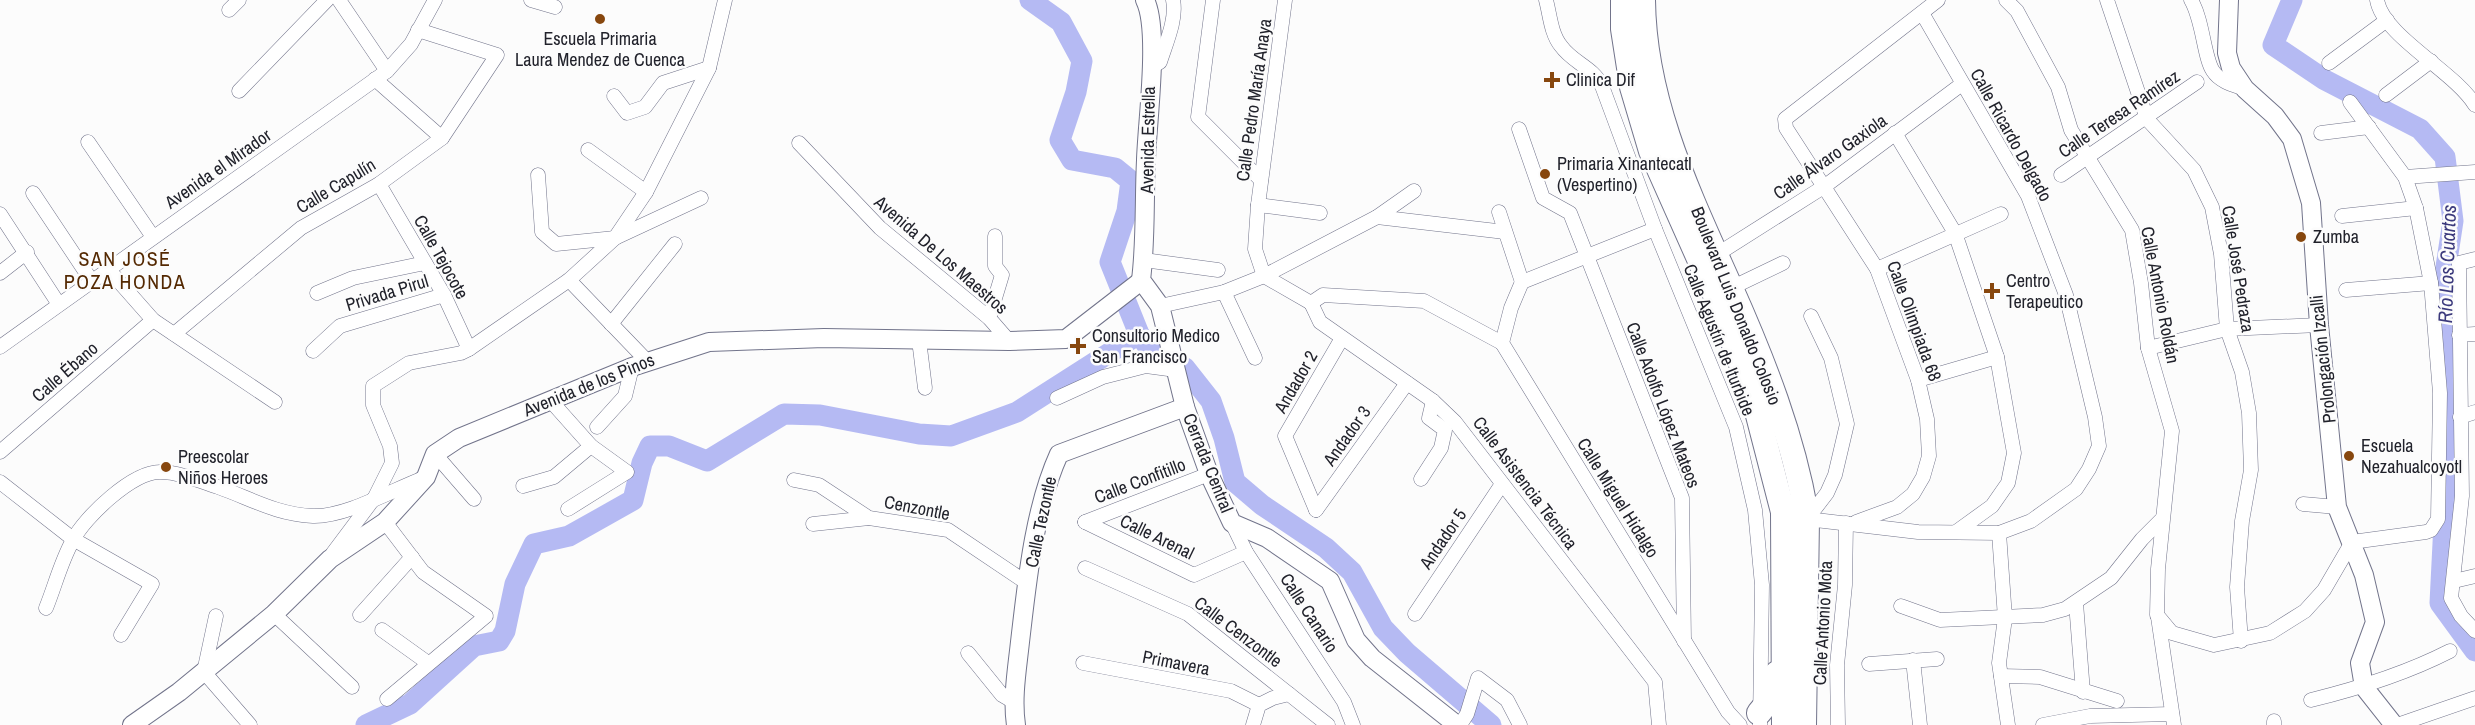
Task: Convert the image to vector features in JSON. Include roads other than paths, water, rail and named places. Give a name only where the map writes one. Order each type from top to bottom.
[{"type":"highway","name":"Boulevard Luis Donaldo Colosio","points":[[1623,0],[1623,29],[1632,87],[1651,151],[1720,306],[1757,411],[1783,512],[1784,725]]},
{"type":"highway","name":"Boulevard Luis Donaldo Colosio","points":[[1643,0],[1643,30],[1651,84],[1670,146],[1774,390],[1807,519],[1803,725]]},
{"type":"highway","points":[[1753,721],[1774,687],[1784,635]]},
{"type":"street","points":[[239,91],[327,0]]},
{"type":"street","points":[[339,0],[387,70]]},
{"type":"street","points":[[531,0],[555,7]]},
{"type":"street","name":"Avenida Estrella","points":[[1141,281],[1144,260],[1152,27],[1145,0]]},
{"type":"street","points":[[1150,68],[1160,62],[1170,29],[1173,0]]},
{"type":"street","points":[[1213,0],[1198,117],[1261,180]]},
{"type":"street","name":"Calle Pedro María Anaya","points":[[1264,276],[1255,249],[1258,205],[1285,0]]},
{"type":"street","name":"Calle Agustín de Iturbide","points":[[1546,0],[1554,35],[1561,47],[1599,78],[1655,229],[1736,427],[1755,510],[1762,585],[1753,721]]},
{"type":"street","points":[[1922,13],[1938,0]]},
{"type":"street","name":"Calle Antonio Roldán","points":[[2006,0],[2017,11],[2058,87],[2071,130],[2132,230],[2142,283],[2148,348],[2172,431],[2162,519],[2157,615],[2173,719]]},
{"type":"street","name":"Calle José Pedraza","points":[[2107,0],[2147,119],[2194,170],[2212,207],[2221,254],[2227,329],[2242,372],[2249,413],[2251,470],[2242,521],[2237,587],[2241,641]]},
{"type":"street","points":[[2192,0],[2199,13],[2213,71],[2227,83],[2245,89]]},
{"type":"street","name":"Prolongación Izcalli","points":[[2229,0],[2227,53],[2231,68],[2245,89],[2274,116],[2292,138],[2311,203],[2319,325],[2337,507],[2364,575],[2375,622],[2360,663],[2364,687]]},
{"type":"street","points":[[2377,0],[2387,20],[2401,36],[2432,61],[2475,105]]},
{"type":"street","points":[[132,725],[204,672],[274,614],[330,559],[375,497],[392,463],[390,446],[373,405],[373,386],[409,363],[461,353],[469,349],[569,280],[615,238],[646,192],[709,68],[725,1]]},
{"type":"street","name":"Avenida el Mirador","points":[[0,347],[58,303],[387,70],[402,57],[432,2]]},
{"type":"street","name":"Calle Ricardo Delgado","points":[[1807,519],[1918,532],[1998,533],[2031,521],[2076,489],[2089,469],[2098,446],[2096,417],[2066,294],[2028,196],[1922,13]]},
{"type":"street","name":"Calle Olimpiada 68","points":[[1849,523],[1897,507],[1913,494],[1923,477],[1929,456],[1928,419],[1918,380],[1877,269],[1786,128],[1785,119],[1922,13]]},
{"type":"street","points":[[2329,63],[2387,20]]},
{"type":"street","name":"Calle Capulín","points":[[174,334],[301,228],[379,184],[442,138],[497,54],[418,30]]},
{"type":"street","points":[[2386,95],[2432,61]]},
{"type":"street","points":[[614,96],[627,113],[645,107],[663,83],[709,68]]},
{"type":"street","points":[[375,79],[442,138]]},
{"type":"street","name":"Calle Teresa Ramírez","points":[[2061,175],[2147,119],[2197,82]]},
{"type":"street","name":"Calle Álvaro Gaxiola","points":[[1716,255],[1825,186],[1962,84]]},
{"type":"street","points":[[2157,615],[2172,633],[2214,645],[2270,633],[2305,610],[2324,590],[2352,542],[2426,532],[2435,526],[2438,519],[2440,393],[2431,283],[2416,208],[2405,177],[2350,102]]},
{"type":"street","points":[[2321,133],[2369,128]]},
{"type":"street","name":"Calle Adolfo López Mateos","points":[[1519,129],[1543,198],[1570,213],[1682,498],[1684,641]]},
{"type":"street","points":[[1895,133],[1955,233],[1997,357],[2014,453],[2008,483],[1992,506],[1956,532]]},
{"type":"street","points":[[87,142],[153,237]]},
{"type":"street","name":"Avenida De Los Maestros","points":[[799,143],[880,228],[989,318],[1009,341]]},
{"type":"street","points":[[588,150],[646,192]]},
{"type":"street","points":[[2405,177],[2471,172]]},
{"type":"street","points":[[538,175],[542,232],[556,244],[615,238],[701,198]]},
{"type":"street","points":[[1641,190],[1664,180]]},
{"type":"street","name":"Calle Tejocote","points":[[379,184],[444,295],[469,349]]},
{"type":"street","points":[[1160,306],[1224,292],[1264,276],[1377,217],[1414,191]]},
{"type":"street","points":[[33,193],[91,280]]},
{"type":"street","points":[[1258,205],[1320,213]]},
{"type":"street","points":[[2342,216],[2416,208]]},
{"type":"street","points":[[1264,276],[1311,303],[1323,295],[1424,301],[1502,343],[1511,308],[1522,282],[1499,212]]},
{"type":"street","points":[[0,214],[27,252],[58,303]]},
{"type":"street","points":[[1877,269],[2001,214]]},
{"type":"street","points":[[1377,217],[1505,232]]},
{"type":"street","points":[[1522,282],[1655,229]]},
{"type":"street","points":[[989,318],[1002,275],[995,266],[995,236]]},
{"type":"street","points":[[611,324],[675,244]]},
{"type":"street","points":[[0,273],[27,252]]},
{"type":"street","points":[[2475,259],[2459,262],[2460,417],[2468,495],[2451,598],[2461,616],[2475,630]]},
{"type":"street","points":[[1144,260],[1218,270]]},
{"type":"street","points":[[317,292],[353,278],[425,263]]},
{"type":"street","points":[[1731,288],[1783,263]]},
{"type":"street","points":[[108,269],[153,320],[275,402]]},
{"type":"street","points":[[569,280],[611,324],[639,364],[625,396],[597,427]]},
{"type":"street","name":"Avenida de los Pinos","points":[[435,454],[459,438],[550,400],[639,364],[709,342],[824,338],[1009,341],[1066,339],[1141,281]]},
{"type":"street","name":"Cerrada Central","points":[[1141,281],[1160,306],[1185,407],[1209,474],[1232,523],[1283,548],[1330,581],[1356,640],[1372,658],[1461,721]]},
{"type":"street","points":[[2346,290],[2431,283]]},
{"type":"street","points":[[1224,292],[1255,358]]},
{"type":"street","name":"Privada Pirul","points":[[313,351],[340,326],[444,295]]},
{"type":"street","name":"Calle Asistencia Técnica","points":[[1311,303],[1320,322],[1433,401],[1455,422],[1655,682],[1659,725]]},
{"type":"street","points":[[1807,519],[1827,493],[1835,475],[1847,424],[1831,358],[1811,316]]},
{"type":"street","name":"Calle Ébano","points":[[0,452],[153,320]]},
{"type":"street","points":[[2148,348],[2227,329],[2319,325]]},
{"type":"street","points":[[2459,335],[2475,334]]},
{"type":"street","name":"Andador 2","points":[[1316,510],[1285,436],[1342,339]]},
{"type":"street","points":[[919,340],[925,388]]},
{"type":"street","name":"Calle Miguel Hidalgo","points":[[1502,343],[1728,712],[1753,721]]},
{"type":"street","points":[[1918,380],[1997,357]]},
{"type":"street","points":[[1057,398],[1103,377],[1146,366],[1176,369]]},
{"type":"street","name":"Andador 3","points":[[1316,510],[1407,383]]},
{"type":"street","points":[[550,400],[591,446],[627,472],[568,510]]},
{"type":"street","points":[[1421,479],[1441,448],[1445,430],[1429,417],[1433,401]]},
{"type":"street","name":"Calle Tezontle","points":[[1016,725],[1014,702],[1027,583],[1048,477],[1059,454],[1185,407]]},
{"type":"street","points":[[2460,417],[2475,412]]},
{"type":"street","points":[[523,486],[554,477],[591,446]]},
{"type":"street","points":[[330,559],[385,522],[426,477],[435,454],[474,499]]},
{"type":"street","points":[[46,608],[73,539],[112,496],[132,479],[159,472],[198,480],[272,510],[314,516],[346,512],[375,497],[426,477]]},
{"type":"street","name":"Calle Confitillo","points":[[1085,522],[1209,474]]},
{"type":"street","name":"Cenzontle","points":[[794,480],[819,485],[869,518],[948,530],[1027,583]]},
{"type":"street","points":[[0,483],[73,539],[152,584],[122,636]]},
{"type":"street","name":"Andador 5","points":[[1414,614],[1502,484]]},
{"type":"street","points":[[2303,504],[2337,507]]},
{"type":"street","points":[[813,524],[869,518]]},
{"type":"street","points":[[1901,606],[1940,620],[2043,615],[2065,609],[2111,579],[2142,539],[2162,519]]},
{"type":"street","points":[[385,522],[423,572],[486,616],[387,699]]},
{"type":"street","name":"Calle Arenal","points":[[1085,522],[1194,575],[1246,552]]},
{"type":"street","name":"Calle Canario","points":[[1232,523],[1246,552],[1338,692],[1353,725]]},
{"type":"street","name":"Calle Antonio Mota","points":[[1838,725],[1837,665],[1849,523]]},
{"type":"street","points":[[1998,533],[2005,618],[1999,663],[2007,725]]},
{"type":"street","points":[[360,615],[412,557]]},
{"type":"street","name":"Calle Cenzontle","points":[[1085,568],[1188,614],[1328,725]]},
{"type":"street","points":[[2454,581],[2475,576]]},
{"type":"street","points":[[2076,603],[2083,692]]},
{"type":"street","points":[[274,614],[352,687]]},
{"type":"street","points":[[204,672],[216,616]]},
{"type":"street","points":[[382,630],[428,663]]},
{"type":"street","points":[[2311,700],[2364,687],[2413,669],[2450,651]]},
{"type":"street","points":[[968,653],[1002,695],[1014,702]]},
{"type":"street","points":[[1869,664],[1936,659]]},
{"type":"street","points":[[1913,660],[1920,725]]},
{"type":"street","name":"Primavera","points":[[1083,663],[1231,691],[1259,705]]},
{"type":"street","points":[[204,672],[250,725]]},
{"type":"street","points":[[2001,676],[2040,677],[2117,701]]},
{"type":"street","points":[[1461,721],[1478,679],[1507,700],[1520,725]]},
{"type":"street","points":[[2364,687],[2396,725],[2475,698]]},
{"type":"street","points":[[1253,725],[1259,705],[1289,694]]},
{"type":"street","points":[[2043,725],[2173,719]]},
{"type":"waterway","points":[[1030,0],[1061,22],[1082,61],[1076,92],[1060,140],[1072,160],[1115,168],[1131,181],[1127,211],[1110,262],[1139,334],[1151,351],[1185,368],[1211,401],[1224,438],[1235,482],[1262,505],[1326,548],[1352,572],[1383,628],[1407,653],[1491,725]]},
{"type":"waterway","name":"Río Los Cuartos","points":[[2292,0],[2273,45],[2325,80],[2420,129],[2445,157],[2453,221],[2442,293],[2449,424],[2440,603],[2475,651]]},
{"type":"waterway","points":[[366,725],[410,704],[474,646],[499,641],[505,631],[515,584],[534,544],[569,536],[633,500],[642,463],[650,446],[669,446],[707,461],[784,414],[820,415],[919,434],[951,436],[1017,412],[1139,334]]},
{"type":"place","name":"Escuela Primaria Laura Mendez de Cuenca","points":[[600,19]]},
{"type":"place","name":"Clinica Dif","points":[[1552,80]]},
{"type":"place","name":"Primaria Xinantecatl (Vespertino)","points":[[1545,174]]},
{"type":"place","name":"Zumba","points":[[2301,237]]},
{"type":"place","name":"Centro Terapeutico","points":[[1992,291]]},
{"type":"place","name":"Consultorio Medico San Francisco","points":[[1078,346]]},
{"type":"place","name":"Escuela Nezahualcoyotl","points":[[2349,456]]},
{"type":"place","name":"Preescolar Niños Heroes","points":[[166,467]]},
{"type":"district","name":"SAN JOSÉ POZA HONDA","points":[[125,270]]}]
